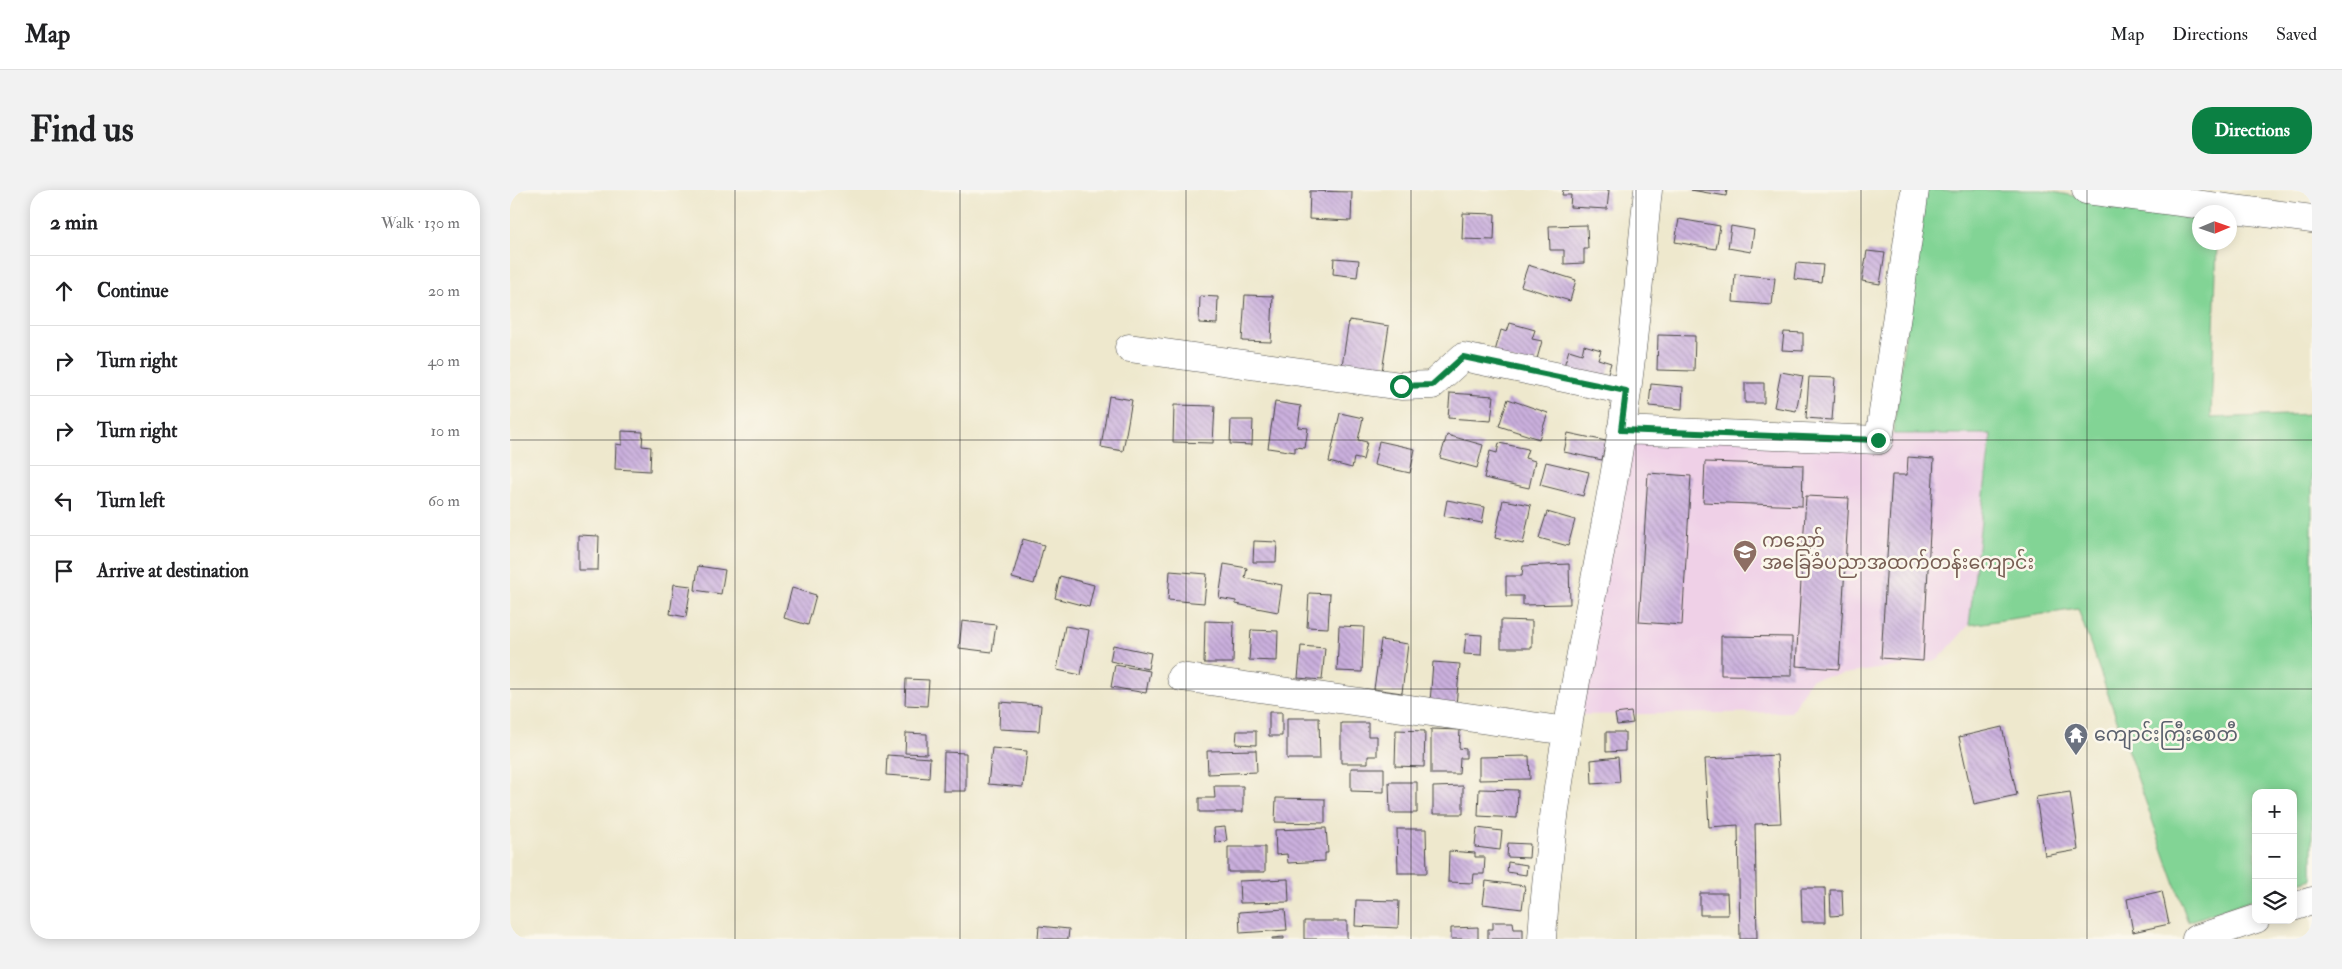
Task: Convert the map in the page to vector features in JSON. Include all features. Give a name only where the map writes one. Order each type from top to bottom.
[{"type":"street","points":[[1542,939],[1545,899],[1567,731],[1615,475],[1648,190]]},
{"type":"street","points":[[1621,430],[1878,440],[1915,190]]},
{"type":"street","points":[[2086,190],[2312,220]]},
{"type":"street","points":[[1129,348],[1401,386],[1432,385],[1463,357],[1626,391]]},
{"type":"street","points":[[1181,677],[1567,731]]},
{"type":"street","points":[[2297,906],[2312,901]]},
{"type":"street","points":[[2196,939],[2252,921]]},
{"type":"shaded area","points":[[1613,426],[1893,434],[1991,433],[1969,625],[1938,660],[1811,679],[1791,712],[1572,715]]},
{"type":"green space","points":[[1923,190],[2042,190],[2192,218],[2192,250],[2217,250],[2211,418],[2312,414],[2312,879],[2297,884],[2297,789],[2252,789],[2252,899],[2188,922],[2078,609],[1969,625],[1991,434],[1893,434]]},
{"type":"building","points":[[1563,190],[1609,190],[1607,209],[1570,207],[1571,195],[1562,195]]},
{"type":"building","points":[[1691,190],[1727,190],[1726,196]]},
{"type":"building","points":[[1310,191],[1352,192],[1351,221],[1309,219]]},
{"type":"building","points":[[1463,213],[1495,214],[1494,240],[1462,239]]},
{"type":"building","points":[[1679,219],[1720,226],[1716,249],[1675,242]]},
{"type":"building","points":[[1587,225],[1588,249],[1584,249],[1584,263],[1564,264],[1564,250],[1550,250],[1549,226]]},
{"type":"building","points":[[1731,226],[1754,230],[1751,252],[1728,248]]},
{"type":"building","points":[[1867,251],[1885,253],[1880,284],[1862,281]]},
{"type":"building","points":[[1334,258],[1359,260],[1357,277],[1333,274]]},
{"type":"building","points":[[1796,263],[1823,265],[1821,282],[1794,279]]},
{"type":"building","points":[[1528,265],[1576,280],[1570,301],[1521,286]]},
{"type":"building","points":[[1735,274],[1775,278],[1772,305],[1733,302]]},
{"type":"building","points":[[1245,295],[1273,296],[1271,342],[1242,341]]},
{"type":"building","points":[[1200,296],[1218,297],[1217,324],[1199,323]]},
{"type":"building","points":[[1349,320],[1389,326],[1381,378],[1341,372]]},
{"type":"building","points":[[1510,323],[1535,330],[1532,339],[1542,341],[1535,366],[1494,355],[1501,330],[1507,332]]},
{"type":"building","points":[[1784,332],[1803,333],[1803,351],[1782,350]]},
{"type":"building","points":[[1658,335],[1695,336],[1694,371],[1657,370]]},
{"type":"building","points":[[1584,345],[1601,350],[1598,359],[1611,363],[1603,389],[1561,375],[1569,350],[1582,354]]},
{"type":"building","points":[[1781,372],[1803,376],[1796,411],[1774,407]]},
{"type":"building","points":[[1809,377],[1835,378],[1832,420],[1806,418]]},
{"type":"building","points":[[1745,383],[1764,383],[1764,403],[1745,403]]},
{"type":"building","points":[[1651,384],[1683,387],[1682,409],[1649,406]]},
{"type":"building","points":[[1450,393],[1494,396],[1491,421],[1448,418]]},
{"type":"building","points":[[1109,396],[1132,400],[1123,451],[1101,447]]},
{"type":"building","points":[[1508,399],[1548,413],[1539,439],[1499,426]]},
{"type":"building","points":[[1275,402],[1301,406],[1298,427],[1308,428],[1305,448],[1295,447],[1295,452],[1268,448]]},
{"type":"building","points":[[1174,405],[1215,406],[1213,443],[1173,442]]},
{"type":"building","points":[[1340,413],[1363,418],[1358,440],[1367,442],[1363,460],[1354,458],[1352,468],[1329,462]]},
{"type":"building","points":[[1231,420],[1253,420],[1252,445],[1230,444]]},
{"type":"building","points":[[622,431],[643,432],[642,446],[651,447],[650,471],[615,469],[616,444],[622,445]]},
{"type":"building","points":[[1568,433],[1606,441],[1602,460],[1564,452]]},
{"type":"building","points":[[1447,435],[1483,445],[1477,468],[1440,458]]},
{"type":"building","points":[[1379,441],[1415,449],[1410,473],[1374,465]]},
{"type":"building","points":[[1499,443],[1528,449],[1525,458],[1535,461],[1529,488],[1484,478],[1490,451],[1497,453]]},
{"type":"building","points":[[1908,457],[1934,459],[1923,661],[1881,658],[1892,475],[1907,475]]},
{"type":"building","points":[[1546,462],[1589,472],[1583,496],[1540,485]]},
{"type":"building","points":[[1705,462],[1803,465],[1802,506],[1703,502]]},
{"type":"building","points":[[1648,473],[1691,476],[1682,625],[1639,622]]},
{"type":"building","points":[[1806,496],[1849,498],[1839,669],[1796,666]]},
{"type":"building","points":[[1447,500],[1485,507],[1482,523],[1444,516]]},
{"type":"building","points":[[1503,500],[1531,505],[1523,544],[1495,538]]},
{"type":"building","points":[[1547,512],[1575,520],[1568,546],[1539,538]]},
{"type":"building","points":[[578,535],[599,536],[598,570],[578,570]]},
{"type":"building","points":[[1023,539],[1044,545],[1034,584],[1012,578]]},
{"type":"building","points":[[1254,541],[1277,542],[1276,562],[1253,562]]},
{"type":"building","points":[[1224,564],[1247,568],[1245,578],[1282,585],[1278,612],[1236,604],[1236,601],[1219,598]]},
{"type":"building","points":[[1569,564],[1570,604],[1523,605],[1523,596],[1506,596],[1506,576],[1522,576],[1523,566]]},
{"type":"building","points":[[698,566],[725,570],[721,594],[695,590]]},
{"type":"building","points":[[1170,571],[1207,574],[1204,603],[1168,600]]},
{"type":"building","points":[[1060,576],[1094,585],[1089,607],[1055,598]]},
{"type":"building","points":[[674,584],[691,586],[686,617],[670,614]]},
{"type":"building","points":[[792,588],[816,595],[808,625],[784,618]]},
{"type":"building","points":[[1309,593],[1330,594],[1328,628],[1307,627]]},
{"type":"building","points":[[1501,620],[1532,621],[1532,648],[1501,648]]},
{"type":"building","points":[[962,621],[996,625],[992,652],[959,648]]},
{"type":"building","points":[[1205,621],[1234,622],[1233,663],[1204,663]]},
{"type":"building","points":[[1065,626],[1089,630],[1081,675],[1057,670]]},
{"type":"building","points":[[1339,626],[1364,627],[1362,672],[1337,671]]},
{"type":"building","points":[[1251,630],[1278,631],[1277,661],[1249,660]]},
{"type":"building","points":[[1466,634],[1482,635],[1481,655],[1464,654]]},
{"type":"building","points":[[1721,636],[1792,637],[1792,676],[1721,675]]},
{"type":"building","points":[[1381,640],[1408,644],[1402,693],[1374,689]]},
{"type":"building","points":[[1113,645],[1151,653],[1148,669],[1110,661]]},
{"type":"building","points":[[1301,646],[1325,648],[1322,680],[1298,678]]},
{"type":"building","points":[[1433,662],[1460,664],[1456,705],[1430,703]]},
{"type":"building","points":[[1115,665],[1150,671],[1146,693],[1111,687]]},
{"type":"building","points":[[906,679],[929,680],[927,706],[905,705]]},
{"type":"building","points":[[1000,702],[1041,705],[1039,731],[999,729]]},
{"type":"building","points":[[1269,712],[1282,712],[1282,736],[1269,736]]},
{"type":"building","points":[[1631,712],[1633,723],[1617,725],[1615,714]]},
{"type":"building","points":[[1287,718],[1319,718],[1320,759],[1287,759]]},
{"type":"building","points":[[1341,723],[1368,723],[1368,736],[1377,736],[1377,756],[1368,756],[1368,763],[1341,763]]},
{"type":"building","points":[[2002,727],[2017,795],[1974,804],[1959,737]]},
{"type":"building","points":[[1431,729],[1460,730],[1459,748],[1466,749],[1466,758],[1460,758],[1459,774],[1431,774]]},
{"type":"building","points":[[1396,730],[1425,731],[1424,767],[1395,766]]},
{"type":"building","points":[[1237,731],[1256,731],[1256,745],[1236,744]]},
{"type":"building","points":[[1606,732],[1625,732],[1625,751],[1606,752]]},
{"type":"building","points":[[906,733],[927,734],[927,754],[905,753]]},
{"type":"building","points":[[992,748],[1027,751],[1023,787],[988,784]]},
{"type":"building","points":[[1256,750],[1257,772],[1208,774],[1207,751]]},
{"type":"building","points":[[944,752],[966,753],[966,791],[943,791]]},
{"type":"building","points":[[887,755],[930,758],[929,778],[886,775]]},
{"type":"building","points":[[1777,755],[1781,823],[1755,824],[1757,939],[1740,939],[1738,825],[1709,827],[1705,759]]},
{"type":"building","points":[[1529,756],[1530,779],[1479,780],[1479,757]]},
{"type":"building","points":[[1618,757],[1620,782],[1592,784],[1591,760]]},
{"type":"building","points":[[1351,768],[1384,768],[1384,792],[1351,791]]},
{"type":"building","points":[[1389,782],[1417,782],[1417,813],[1390,813]]},
{"type":"building","points":[[1214,786],[1243,786],[1243,812],[1199,812],[1199,798],[1215,798]]},
{"type":"building","points":[[1463,786],[1463,814],[1433,814],[1433,787]]},
{"type":"building","points":[[1479,789],[1518,790],[1517,818],[1478,816]]},
{"type":"building","points":[[2070,792],[2078,850],[2045,856],[2036,797]]},
{"type":"building","points":[[1276,798],[1325,799],[1325,823],[1275,822]]},
{"type":"building","points":[[1225,827],[1227,841],[1215,842],[1214,828]]},
{"type":"building","points":[[1326,828],[1328,853],[1325,853],[1325,861],[1288,863],[1287,854],[1276,855],[1275,830]]},
{"type":"building","points":[[1477,828],[1502,831],[1500,850],[1475,847]]},
{"type":"building","points":[[1397,829],[1426,829],[1427,873],[1398,873]]},
{"type":"building","points":[[1508,843],[1530,844],[1529,858],[1507,857]]},
{"type":"building","points":[[1228,847],[1265,847],[1265,872],[1228,872]]},
{"type":"building","points":[[1449,851],[1475,853],[1475,857],[1485,857],[1484,874],[1474,874],[1473,883],[1448,882]]},
{"type":"building","points":[[1508,862],[1527,865],[1526,875],[1507,872]]},
{"type":"building","points":[[1288,879],[1289,902],[1240,903],[1239,881]]},
{"type":"building","points":[[1486,881],[1525,886],[1522,909],[1483,904]]},
{"type":"building","points":[[1801,888],[1825,888],[1826,922],[1802,922]]},
{"type":"building","points":[[1830,890],[1842,890],[1843,915],[1831,916]]},
{"type":"building","points":[[2162,891],[2169,924],[2133,932],[2127,899]]},
{"type":"building","points":[[1700,893],[1727,893],[1728,915],[1700,915]]},
{"type":"building","points":[[1356,900],[1399,901],[1398,928],[1355,926]]},
{"type":"building","points":[[1285,909],[1287,930],[1240,933],[1239,912]]},
{"type":"building","points":[[1304,921],[1347,921],[1347,939],[1304,939]]},
{"type":"building","points":[[1493,922],[1513,922],[1514,929],[1523,929],[1523,939],[1488,939],[1488,929],[1493,929]]},
{"type":"building","points":[[1039,926],[1069,929],[1068,939],[1038,939]]},
{"type":"building","points":[[1478,927],[1478,939],[1451,939],[1451,928]]},
{"type":"building","points":[[1284,937],[1284,939],[1272,939],[1272,938]]},
{"type":"place","name":"ကညှော် အခြေခံပညာအထက်တန်းကျောင်း","points":[[1745,573]]},
{"type":"place","name":"ကျောင်းကြီးစေတီ","points":[[2076,756]]},
{"type":"route","points":[[1401,386],[1432,385],[1463,357],[1626,391],[1621,430],[1878,440]]}]
